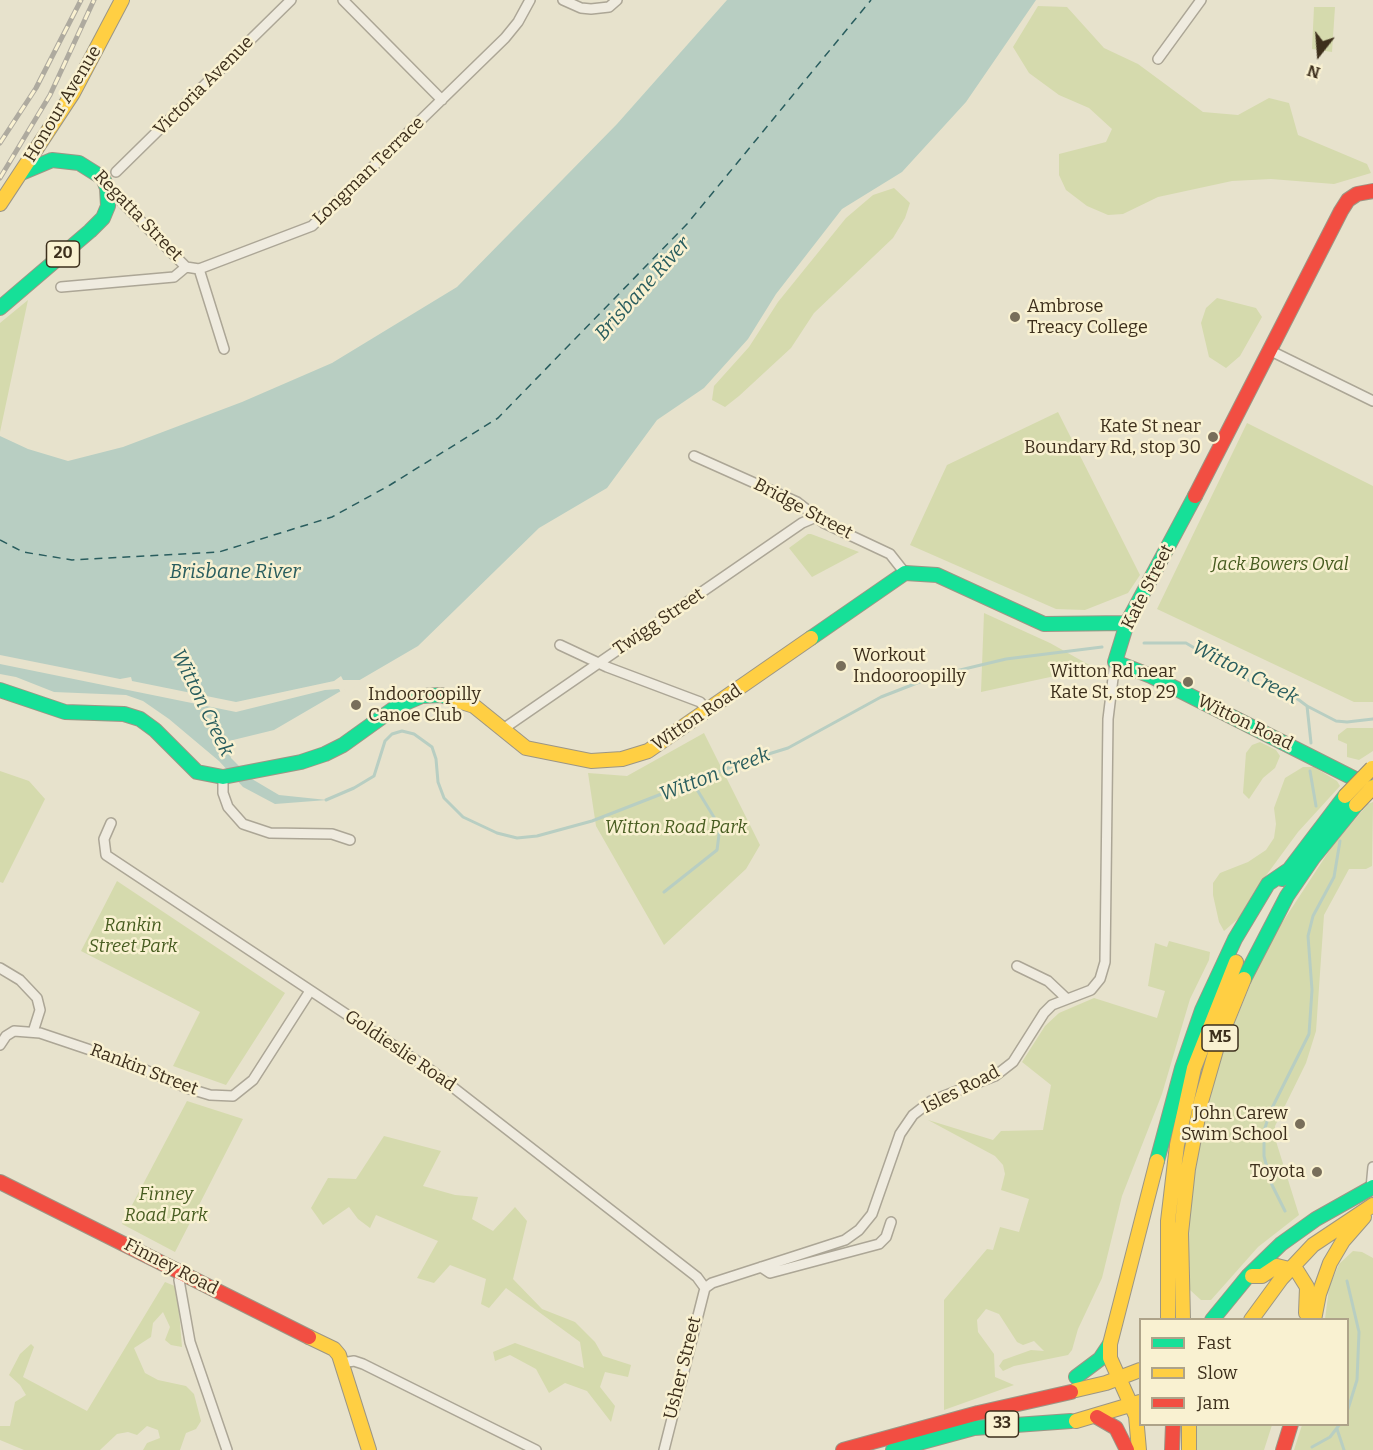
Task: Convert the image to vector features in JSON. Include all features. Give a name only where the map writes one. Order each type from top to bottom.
[{"type":"main road","name":"Honour Avenue","points":[[0,204],[73,93],[122,0]]},
{"type":"main road","name":"Regatta Street","points":[[21,173],[49,161],[71,160],[96,172],[104,181],[108,191]]},
{"type":"main road","name":"20","points":[[0,308],[100,222],[107,209],[108,191]]},
{"type":"main road","name":"Kate Street","points":[[1115,663],[1127,623],[1271,351],[1341,211],[1352,196],[1373,191]]},
{"type":"main road","points":[[905,573],[937,575],[1044,624],[1127,623]]},
{"type":"main road","name":"Witton Road","points":[[223,777],[301,762],[325,754],[343,745],[396,707],[422,696],[441,695],[459,699],[479,709],[519,744],[534,750],[591,761],[622,759],[648,751],[905,573]]},
{"type":"main road","name":"Witton Road","points":[[1115,663],[1151,676],[1373,788]]},
{"type":"main road","points":[[0,690],[65,712],[124,714],[140,719],[155,730],[197,772],[223,777]]},
{"type":"main road","name":"M5","points":[[1182,1313],[1181,1233],[1188,1169],[1201,1102],[1218,1043],[1239,988],[1287,896],[1372,767]]},
{"type":"main road","name":"M5","points":[[1168,1318],[1166,1263],[1170,1196],[1177,1145],[1194,1068],[1233,968],[1253,926],[1287,871],[1351,800],[1373,788]]},
{"type":"main road","points":[[1139,1450],[1136,1404],[1118,1379],[1110,1358],[1110,1344],[1178,1084],[1199,1017],[1235,939],[1269,884],[1287,871]]},
{"type":"main road","name":"Finney Road","points":[[0,1182],[334,1349],[340,1359]]},
{"type":"main road","points":[[1214,1318],[1248,1276],[1286,1239],[1372,1187]]},
{"type":"main road","points":[[1252,1318],[1290,1268],[1323,1237],[1373,1206]]},
{"type":"main road","points":[[1314,1318],[1319,1294],[1330,1263],[1352,1230],[1373,1206]]},
{"type":"main road","points":[[1248,1276],[1262,1276],[1277,1266],[1290,1268],[1303,1278],[1307,1287],[1305,1318]]},
{"type":"main road","points":[[1073,1385],[1100,1359],[1110,1344]]},
{"type":"main road","points":[[340,1359],[369,1450]]},
{"type":"main road","name":"33","points":[[843,1450],[1073,1385],[1118,1379],[1139,1370]]},
{"type":"main road","name":"33","points":[[893,1450],[974,1428],[1010,1423],[1073,1421],[1097,1417],[1136,1404]]},
{"type":"main road","points":[[1097,1417],[1116,1428],[1126,1450]]},
{"type":"main road","points":[[1172,1450],[1173,1426]]},
{"type":"main road","points":[[1188,1426],[1189,1450]]},
{"type":"main road","points":[[1274,1450],[1281,1426]]},
{"type":"main road","points":[[1283,1450],[1291,1426]]},
{"type":"street","name":"Victoria Avenue","points":[[116,172],[291,0]]},
{"type":"street","points":[[343,0],[442,100]]},
{"type":"street","points":[[563,0],[581,8],[597,9],[609,7],[616,0]]},
{"type":"street","points":[[1158,58],[1201,0]]},
{"type":"street","name":"Longman Terrace","points":[[199,269],[317,223],[512,31],[531,1]]},
{"type":"street","name":"Regatta Street","points":[[108,191],[119,199],[186,267]]},
{"type":"street","points":[[61,288],[173,278],[186,267],[199,269]]},
{"type":"street","name":"Regatta Street","points":[[199,269],[224,349]]},
{"type":"street","points":[[1271,351],[1373,401]]},
{"type":"street","name":"Bridge Street","points":[[694,456],[797,502],[816,517],[890,554],[905,573]]},
{"type":"street","name":"Twigg Street","points":[[503,729],[802,524],[816,517]]},
{"type":"street","points":[[560,645],[598,663],[700,702],[708,711]]},
{"type":"street","name":"Kate Street","points":[[1066,998],[1091,990],[1100,979],[1106,962],[1108,719],[1115,663]]},
{"type":"street","points":[[223,777],[223,793],[228,807],[243,824],[270,833],[332,834],[350,840]]},
{"type":"street","name":"Goldieslie Road","points":[[111,823],[104,839],[106,855],[432,1071],[696,1276],[705,1288]]},
{"type":"street","points":[[1017,966],[1048,981],[1066,998]]},
{"type":"street","points":[[0,968],[20,981],[37,998],[40,1010],[33,1032],[14,1031],[6,1036],[0,1045]]},
{"type":"street","name":"Rankin Street","points":[[33,1032],[134,1065],[187,1088],[210,1095],[233,1096],[253,1080],[310,990]]},
{"type":"street","name":"Isles Road","points":[[705,1288],[845,1240],[859,1230],[872,1214],[900,1134],[913,1115],[931,1101],[995,1076],[1013,1062],[1044,1013],[1066,998]]},
{"type":"street","points":[[1372,1187],[1373,1167]]},
{"type":"street","name":"Isles Road","points":[[761,1267],[770,1273],[879,1244],[886,1237],[891,1222]]},
{"type":"street","points":[[185,1274],[179,1280],[190,1342],[227,1450]]},
{"type":"street","name":"Usher Street","points":[[664,1450],[705,1288]]},
{"type":"street","name":"Finney Road","points":[[340,1359],[363,1364],[536,1450]]},
{"type":"green space","points":[[1038,6],[1067,7],[1104,48],[1138,64],[1203,112],[1238,115],[1269,98],[1289,103],[1298,135],[1367,164],[1371,173],[1334,184],[1271,179],[1232,181],[1158,197],[1123,214],[1108,215],[1087,206],[1066,190],[1059,175],[1059,154],[1106,142],[1112,129],[1089,108],[1059,95],[1029,73],[1013,47]]},
{"type":"green space","points":[[1314,7],[1335,7],[1332,52],[1312,49]]},
{"type":"green space","points":[[894,188],[910,203],[905,218],[893,238],[814,313],[791,348],[739,396],[725,407],[712,400],[714,386],[749,347],[778,302],[846,218],[873,195]]},
{"type":"green space","points":[[1217,298],[1256,308],[1262,317],[1240,356],[1226,368],[1209,357],[1201,323],[1206,308]]},
{"type":"green space","points":[[28,300],[0,432],[0,323]]},
{"type":"green space","points":[[1058,412],[1140,575],[1128,593],[1085,610],[1056,609],[910,545],[947,465]]},
{"type":"green space","name":"Jack Bowers Oval","points":[[1247,423],[1373,486],[1373,702],[1354,702],[1157,609]]},
{"type":"green space","points":[[808,534],[859,552],[812,577],[789,548]]},
{"type":"green space","points":[[984,613],[1050,643],[1100,671],[1078,671],[981,692]]},
{"type":"green space","points":[[1347,728],[1373,728],[1373,751],[1359,760],[1347,757],[1347,744],[1338,740],[1338,735]]},
{"type":"green space","name":"Witton Road Park","points":[[704,733],[760,845],[746,869],[664,945],[596,826],[588,773],[627,776]]},
{"type":"green space","points":[[1260,742],[1276,750],[1280,756],[1275,768],[1263,778],[1249,799],[1243,793],[1246,753],[1252,745]]},
{"type":"green space","points":[[1303,767],[1314,767],[1337,781],[1340,786],[1298,832],[1254,892],[1239,918],[1224,931],[1219,922],[1213,895],[1213,883],[1220,873],[1248,862],[1266,850],[1274,838],[1276,824],[1274,808],[1285,778]]},
{"type":"green space","points":[[0,771],[29,781],[45,799],[3,883],[0,882]]},
{"type":"green space","points":[[1373,802],[1372,866],[1366,869],[1349,869],[1324,915],[1316,1031],[1306,1063],[1275,1126],[1275,1138],[1299,1215],[1258,1247],[1211,1300],[1201,1300],[1190,1290],[1188,1236],[1193,1184],[1204,1124],[1221,1055],[1259,964],[1280,926],[1331,848],[1368,804]]},
{"type":"green space","name":"Rankin Street Park","points":[[117,881],[285,993],[226,1085],[173,1066],[200,1012],[81,951]]},
{"type":"green space","points":[[1169,941],[1210,952],[1209,960],[1190,999],[1162,1094],[1122,1196],[1102,1278],[1078,1329],[1072,1350],[1068,1355],[1014,1366],[1003,1371],[999,1366],[1003,1360],[1031,1350],[1044,1351],[1034,1341],[1023,1345],[1017,1342],[999,1314],[986,1309],[977,1320],[978,1332],[994,1354],[995,1377],[1014,1385],[944,1410],[944,1300],[987,1249],[993,1250],[1000,1227],[1019,1232],[1029,1199],[1001,1190],[1005,1174],[1003,1165],[995,1156],[928,1120],[993,1140],[1001,1131],[1043,1130],[1051,1085],[1022,1062],[1045,1026],[1059,1013],[1094,998],[1157,1018],[1165,991],[1148,986],[1155,943],[1167,947]]},
{"type":"green space","name":"Finney Road Park","points":[[187,1101],[243,1119],[175,1252],[122,1224]]},
{"type":"green space","points":[[384,1136],[441,1151],[423,1186],[455,1195],[478,1197],[472,1219],[493,1231],[515,1207],[527,1221],[513,1279],[542,1309],[575,1322],[595,1342],[603,1356],[631,1365],[628,1377],[605,1372],[600,1387],[615,1406],[611,1422],[587,1391],[565,1383],[549,1393],[536,1369],[510,1355],[495,1361],[493,1352],[515,1343],[584,1368],[580,1342],[506,1288],[489,1308],[481,1304],[486,1279],[450,1265],[434,1283],[417,1278],[438,1241],[376,1215],[370,1228],[358,1219],[349,1207],[323,1225],[311,1208],[328,1178],[356,1179]]},
{"type":"green space","points":[[1353,1251],[1362,1252],[1373,1258],[1373,1450],[1294,1450],[1302,1426],[1349,1426],[1349,1318],[1325,1318],[1329,1288],[1339,1264]]},
{"type":"green space","points":[[165,1282],[177,1287],[182,1347],[171,1345],[165,1340],[170,1327],[163,1312],[153,1323],[151,1337],[134,1348],[145,1373],[158,1380],[186,1386],[194,1394],[201,1421],[196,1429],[186,1433],[180,1450],[143,1450],[147,1443],[160,1438],[158,1430],[147,1426],[137,1435],[128,1432],[117,1434],[100,1450],[24,1450],[0,1440],[0,1426],[10,1426],[15,1402],[26,1395],[20,1385],[9,1375],[20,1354],[31,1344],[34,1347],[23,1377],[87,1411]]},
{"type":"green space","points":[[1195,1426],[1272,1426],[1264,1450],[1196,1450]]},
{"type":"water","name":"Brisbane River","points":[[727,0],[1036,0],[966,102],[902,172],[842,209],[776,294],[748,339],[704,388],[657,420],[607,488],[539,528],[418,646],[274,730],[229,741],[231,758],[252,779],[279,795],[327,800],[275,804],[243,787],[219,761],[169,719],[143,701],[126,695],[54,692],[16,677],[0,674],[0,436],[28,449],[68,461],[123,447],[242,402],[332,363],[457,287],[617,124]]},
{"type":"pier","points":[[0,655],[120,679],[131,677],[132,681],[236,702],[334,681],[341,676],[343,680],[367,680],[351,689],[344,689],[346,692],[342,694],[339,689],[325,690],[236,712],[0,664]]},
{"type":"waterway","name":"Witton Creek","points":[[1144,643],[1186,643],[1250,681],[1291,694],[1307,706],[1311,743]]},
{"type":"waterway","name":"Witton Creek","points":[[326,800],[374,776],[385,741],[392,734],[402,731],[414,734],[432,747],[436,759],[438,782],[444,798],[463,817],[497,833],[517,838],[537,836],[592,821],[749,760],[788,748],[881,697],[935,676],[1006,659],[1102,647]]},
{"type":"waterway","points":[[1307,706],[1336,721],[1373,719]]},
{"type":"waterway","name":"Witton Creek","points":[[1310,771],[1316,806]]},
{"type":"waterway","points":[[664,892],[717,850],[720,827],[693,783]]},
{"type":"waterway","name":"Witton Creek","points":[[1285,1211],[1271,1183],[1264,1156],[1264,1131],[1270,1112],[1309,1034],[1312,990],[1308,936],[1313,916],[1334,877],[1340,841]]},
{"type":"waterway","name":"Witton Creek","points":[[1347,1281],[1359,1332],[1357,1380],[1349,1406]]},
{"type":"waterway","name":"Witton Creek","points":[[1312,1447],[1330,1437],[1338,1426]]},
{"type":"waterway","points":[[1337,1429],[1344,1450]]},
{"type":"ferry route","points":[[0,540],[23,552],[72,560],[219,552],[332,517],[390,485],[498,418],[687,224],[871,0]]},
{"type":"railway","points":[[0,143],[36,88],[81,0]]},
{"type":"railway","points":[[0,178],[50,95],[94,0]]},
{"type":"traffic: fast","points":[[0,308],[90,231],[103,218],[108,206],[107,188],[103,178],[79,163],[52,160],[21,173]]},
{"type":"traffic: fast","points":[[1195,496],[1127,623],[1115,662],[1151,676],[1367,785]]},
{"type":"traffic: fast","points":[[811,638],[905,573],[937,575],[1044,624],[1127,623]]},
{"type":"traffic: fast","points":[[0,690],[65,712],[124,714],[140,719],[155,730],[197,772],[223,777],[301,762],[325,754],[343,745],[396,707],[422,696],[441,695],[449,698]]},
{"type":"traffic: fast","points":[[1282,879],[1345,796]]},
{"type":"traffic: fast","points":[[1244,979],[1287,896],[1313,858],[1356,805]]},
{"type":"traffic: fast","points":[[1157,1161],[1182,1068],[1202,1010],[1235,939],[1268,884],[1287,871]]},
{"type":"traffic: fast","points":[[1214,1318],[1248,1276],[1281,1244],[1316,1219],[1373,1187]]},
{"type":"traffic: fast","points":[[1076,1377],[1100,1359],[1110,1344]]},
{"type":"traffic: fast","points":[[893,1450],[974,1428],[1071,1421]]},
{"type":"traffic: slow","points":[[0,204],[73,93],[122,0]]},
{"type":"traffic: slow","points":[[449,698],[474,706],[526,748],[591,761],[622,759],[648,751],[811,638]]},
{"type":"traffic: slow","points":[[1345,796],[1372,768]]},
{"type":"traffic: slow","points":[[1356,805],[1373,787]]},
{"type":"traffic: slow","points":[[1168,1318],[1168,1221],[1177,1145],[1194,1068],[1236,962]]},
{"type":"traffic: slow","points":[[1183,1318],[1181,1233],[1188,1169],[1201,1102],[1218,1043],[1244,979]]},
{"type":"traffic: slow","points":[[1139,1450],[1136,1416],[1110,1358],[1110,1344],[1157,1161]]},
{"type":"traffic: slow","points":[[1252,1318],[1281,1279],[1313,1245],[1373,1205]]},
{"type":"traffic: slow","points":[[1314,1318],[1319,1294],[1330,1263],[1343,1241],[1364,1217]]},
{"type":"traffic: slow","points":[[1252,1276],[1262,1276],[1277,1266],[1297,1271],[1307,1287],[1306,1313]]},
{"type":"traffic: slow","points":[[309,1337],[334,1349],[339,1355],[369,1450]]},
{"type":"traffic: slow","points":[[1076,1390],[1106,1383],[1139,1370]]},
{"type":"traffic: slow","points":[[1076,1421],[1139,1402]]},
{"type":"traffic: slow","points":[[1189,1426],[1189,1450]]},
{"type":"traffic: jam","points":[[1195,496],[1341,211],[1348,200],[1357,194],[1373,191]]},
{"type":"traffic: jam","points":[[0,1182],[309,1337]]},
{"type":"traffic: jam","points":[[843,1450],[978,1413],[1071,1392]]},
{"type":"traffic: jam","points":[[1097,1417],[1116,1428],[1127,1450]]},
{"type":"traffic: jam","points":[[1172,1450],[1173,1426]]},
{"type":"traffic: jam","points":[[1283,1450],[1290,1426]]},
{"type":"place","name":"Ambrose Treacy College","points":[[1015,317]]},
{"type":"place","name":"Kate St near Boundary Rd, stop 30","points":[[1213,437]]},
{"type":"place","name":"Workout Indooroopilly","points":[[841,666]]},
{"type":"place","name":"Witton Rd near Kate St, stop 29","points":[[1188,682]]},
{"type":"place","name":"Indooroopilly Canoe Club","points":[[356,705]]},
{"type":"place","name":"John Carew Swim School","points":[[1300,1124]]},
{"type":"place","name":"Toyota","points":[[1317,1172]]}]
